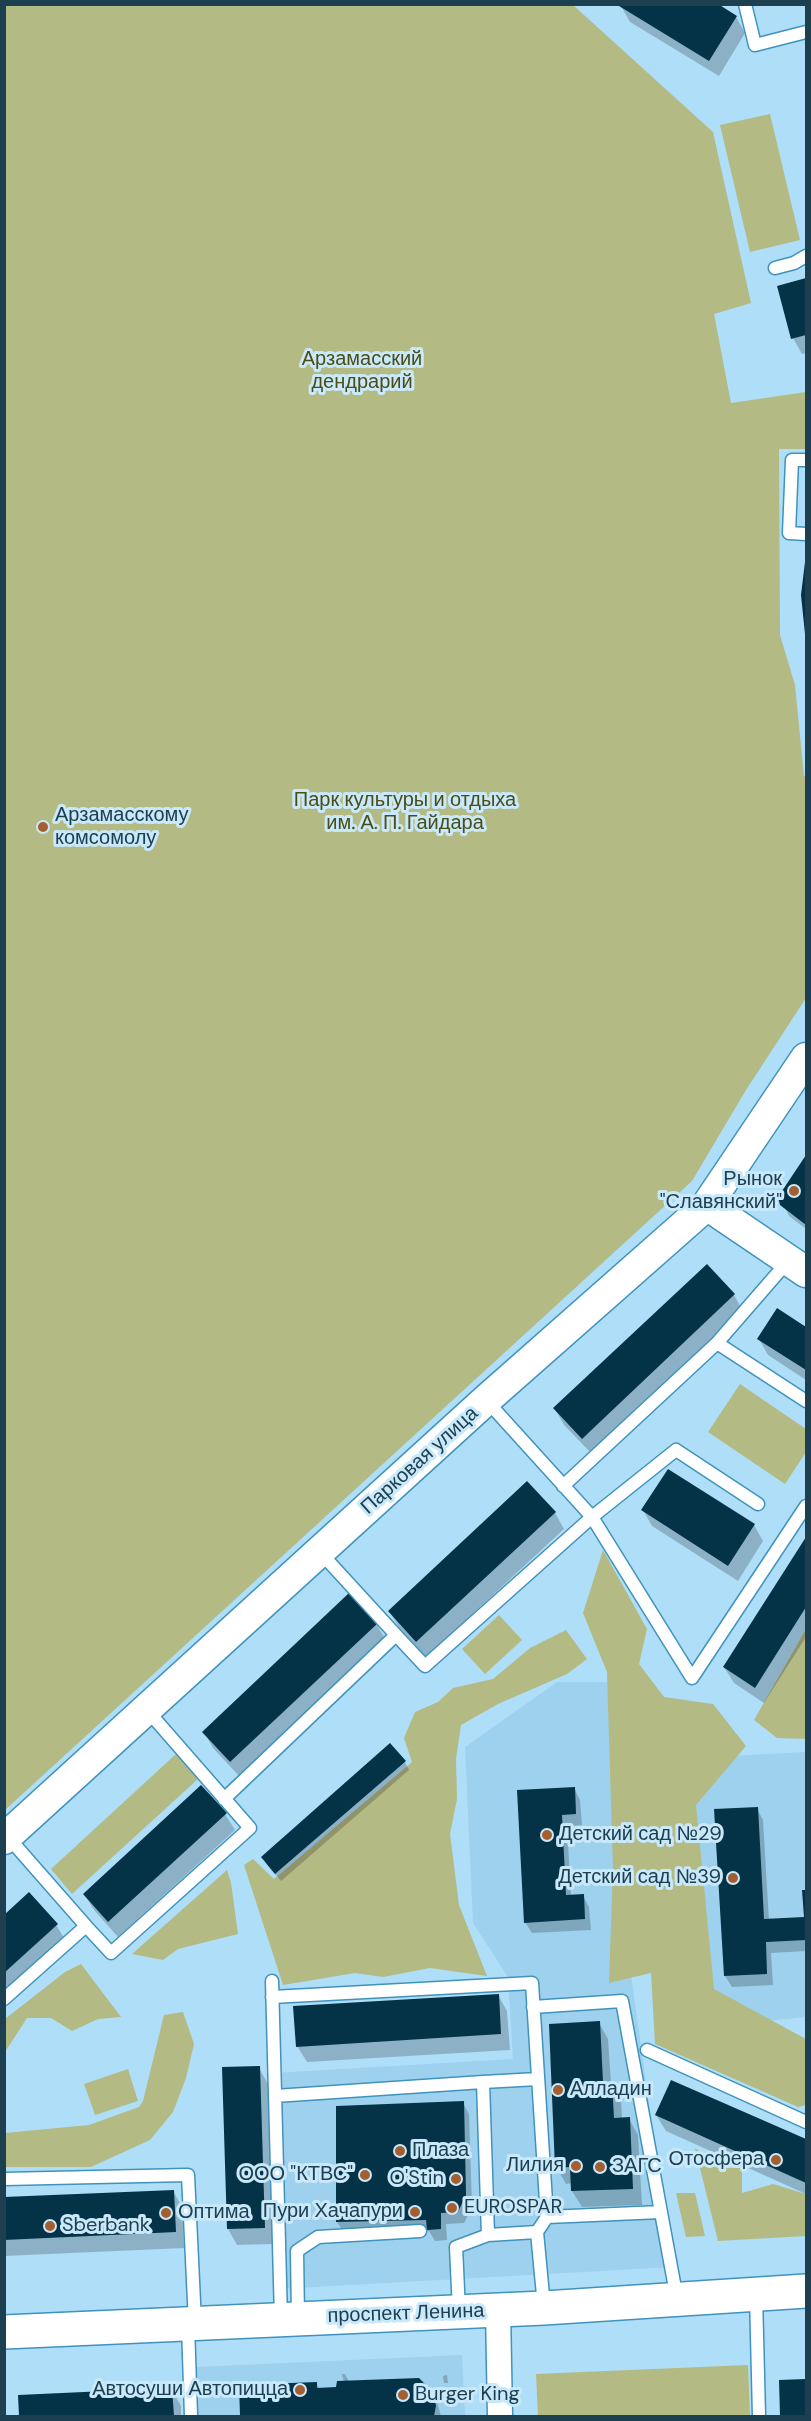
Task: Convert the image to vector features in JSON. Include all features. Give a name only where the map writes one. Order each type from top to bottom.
[{"type":"main road","name":"проспект Ленина","points":[[4,2332],[544,2308],[807,2291]]},
{"type":"street","name":"Парковая улица","points":[[6,1838],[486,1400],[707,1205],[807,1058]]},
{"type":"street","points":[[707,1205],[798,1266]]},
{"type":"street","points":[[498,2310],[500,2416]]},
{"type":"lane","points":[[745,4],[755,45],[807,32]]},
{"type":"lane","points":[[775,268],[807,256]]},
{"type":"lane","points":[[807,460],[792,460],[789,533],[807,534]]},
{"type":"lane","points":[[563,1486],[798,1266]]},
{"type":"lane","points":[[717,1343],[807,1401]]},
{"type":"lane","points":[[486,1400],[592,1517],[692,1678],[807,1506]]},
{"type":"lane","points":[[320,1552],[425,1666],[592,1517],[676,1450],[758,1504]]},
{"type":"lane","points":[[224,1799],[396,1635]]},
{"type":"lane","points":[[6,1838],[111,1953],[250,1828],[147,1709]]},
{"type":"lane","points":[[4,1999],[86,1926]]},
{"type":"lane","points":[[272,1982],[274,2096],[290,2319]]},
{"type":"lane","points":[[272,1996],[532,1983],[547,2217],[537,2232],[544,2308]]},
{"type":"lane","points":[[533,2007],[622,2001],[677,2300]]},
{"type":"lane","points":[[647,2050],[807,2122]]},
{"type":"lane","points":[[274,2096],[538,2079]]},
{"type":"lane","points":[[483,2082],[488,2235]]},
{"type":"lane","points":[[4,2179],[188,2175],[191,2416]]},
{"type":"lane","points":[[547,2217],[661,2212]]},
{"type":"lane","points":[[290,2319],[297,2251],[318,2237],[420,2231]]},
{"type":"lane","points":[[459,2312],[456,2247],[488,2235],[537,2232]]},
{"type":"lane","points":[[756,2295],[759,2416]]},
{"type":"shaded area","points":[[557,1682],[617,1682],[630,1968],[672,2267],[279,2289],[274,2073],[513,2059],[508,1977],[473,1923],[465,1747]]},
{"type":"shaded area","name":"Детский сад №39","points":[[806,1752],[806,2017],[667,2031],[653,1760]]},
{"type":"shaded area","points":[[462,2355],[465,2416],[197,2416],[196,2367]]},
{"type":"green space","name":"Парк культуры и отдыха им. А. П. Гайдара","points":[[5,4],[573,5],[713,132],[751,303],[714,314],[731,403],[806,392],[806,449],[779,449],[780,635],[795,685],[804,776],[806,776],[806,998],[746,1090],[692,1181],[5,1810]]},
{"type":"green space","points":[[770,114],[800,240],[750,252],[720,125]]},
{"type":"green space","points":[[740,1384],[806,1429],[806,1452],[785,1484],[708,1432]]},
{"type":"green space","points":[[603,1550],[647,1629],[639,1664],[664,1697],[713,1704],[746,1746],[696,1805],[714,1989],[806,2039],[806,2105],[798,2107],[655,2044],[651,1973],[609,1983],[613,1869],[607,1672],[583,1613]]},
{"type":"green space","points":[[499,1615],[522,1640],[485,1674],[462,1649]]},
{"type":"green space","points":[[806,1629],[806,1739],[777,1738],[754,1720]]},
{"type":"green space","points":[[566,1630],[587,1659],[567,1674],[498,1704],[461,1725],[456,1759],[457,1799],[450,1834],[459,1905],[487,1976],[430,1968],[383,1977],[355,1973],[283,1985],[244,1865],[253,1859],[274,1879],[412,1762],[404,1738],[415,1712],[438,1702],[453,1688],[493,1679],[530,1648]]},
{"type":"green space","points":[[176,1754],[198,1779],[72,1894],[51,1869]]},
{"type":"green space","points":[[227,1870],[238,1934],[178,1949],[163,1960],[132,1954]]},
{"type":"green space","points":[[81,1964],[121,2017],[98,2019],[72,2031],[51,2018],[27,2018],[5,2052],[5,2019],[65,1972]]},
{"type":"green space","points":[[183,2012],[194,2044],[186,2078],[173,2112],[150,2140],[91,2167],[5,2167],[5,2133],[89,2125],[139,2107],[143,2101],[164,2015]]},
{"type":"green space","points":[[128,2069],[138,2101],[95,2115],[84,2084]]},
{"type":"green space","points":[[695,2148],[722,2168],[742,2168],[742,2193],[773,2184],[806,2194],[806,2236],[718,2241]]},
{"type":"green space","points":[[676,2193],[695,2193],[705,2236],[686,2237]]},
{"type":"green space","points":[[748,2365],[750,2416],[538,2416],[536,2374]]},
{"type":"building","points":[[621,4],[718,4],[737,16],[709,61],[619,6]]},
{"type":"building","points":[[806,278],[806,335],[791,339],[777,286]]},
{"type":"building","points":[[805,562],[806,634],[801,595]]},
{"type":"building","name":"Рынок \"Славянский\"","points":[[806,1155],[806,1225],[780,1205],[778,1197]]},
{"type":"building","points":[[707,1264],[735,1294],[582,1439],[553,1408]]},
{"type":"building","points":[[777,1308],[806,1327],[806,1370],[757,1339]]},
{"type":"building","points":[[668,1469],[755,1524],[728,1566],[641,1510]]},
{"type":"building","points":[[527,1481],[556,1512],[416,1642],[388,1611]]},
{"type":"building","points":[[806,1537],[806,1607],[755,1688],[723,1667]]},
{"type":"building","points":[[349,1593],[378,1623],[230,1762],[202,1732]]},
{"type":"building","points":[[390,1743],[406,1761],[275,1874],[261,1857]]},
{"type":"building","points":[[201,1785],[227,1813],[108,1922],[83,1894]]},
{"type":"building","points":[[575,1787],[576,1814],[562,1815],[566,1895],[584,1894],[585,1919],[524,1923],[517,1790]]},
{"type":"building","points":[[758,1807],[764,1919],[804,1917],[802,1890],[806,1890],[806,1940],[766,1942],[767,1974],[724,1976],[714,1809]]},
{"type":"building","points":[[29,1892],[58,1924],[4,1973],[4,1915]]},
{"type":"building","points":[[499,1994],[501,2034],[296,2047],[293,2006]]},
{"type":"building","points":[[600,2021],[603,2082],[612,2082],[614,2118],[630,2117],[633,2189],[571,2191],[570,2167],[555,2168],[549,2024]]},
{"type":"building","points":[[260,2066],[265,2228],[227,2229],[222,2067]]},
{"type":"building","points":[[671,2080],[806,2139],[806,2183],[655,2115]]},
{"type":"building","name":"Плаза","points":[[464,2101],[466,2195],[458,2212],[441,2213],[441,2229],[427,2230],[426,2220],[336,2222],[336,2106]]},
{"type":"building","points":[[174,2190],[176,2232],[4,2240],[4,2197]]},
{"type":"building","points":[[419,2378],[433,2392],[436,2406],[434,2416],[240,2416],[239,2385],[317,2382],[317,2388],[336,2387],[337,2381]]},
{"type":"building","points":[[806,2379],[806,2416],[780,2416],[779,2380]]},
{"type":"building","points":[[172,2388],[174,2416],[19,2416],[18,2395]]},
{"type":"place","name":"Арзамасскому комсомолу","points":[[43,827]]},
{"type":"place","name":"Рынок \"Славянский\"","points":[[794,1191]]},
{"type":"place","name":"Детский сад №29","points":[[547,1835]]},
{"type":"place","name":"Детский сад №39","points":[[733,1878]]},
{"type":"place","name":"Алладин","points":[[558,2090]]},
{"type":"place","name":"Плаза","points":[[400,2151]]},
{"type":"place","name":"Отосфера","points":[[776,2160]]},
{"type":"place","name":"Лилия","points":[[576,2166]]},
{"type":"place","name":"ЗАГС","points":[[600,2167]]},
{"type":"place","name":"ООО \"КТВС\"","points":[[365,2175]]},
{"type":"place","name":"O'Stin","points":[[456,2179]]},
{"type":"place","name":"EUROSPAR","points":[[452,2208]]},
{"type":"place","name":"Пури Хачапури","points":[[415,2212]]},
{"type":"place","name":"Оптима","points":[[166,2213]]},
{"type":"place","name":"Sberbank","points":[[50,2226]]},
{"type":"place","name":"Автосуши Автопицца","points":[[300,2390]]},
{"type":"place","name":"Burger King","points":[[403,2395]]},
{"type":"park label","name":"Арзамасский дендрарий","points":[[362,372]]}]
